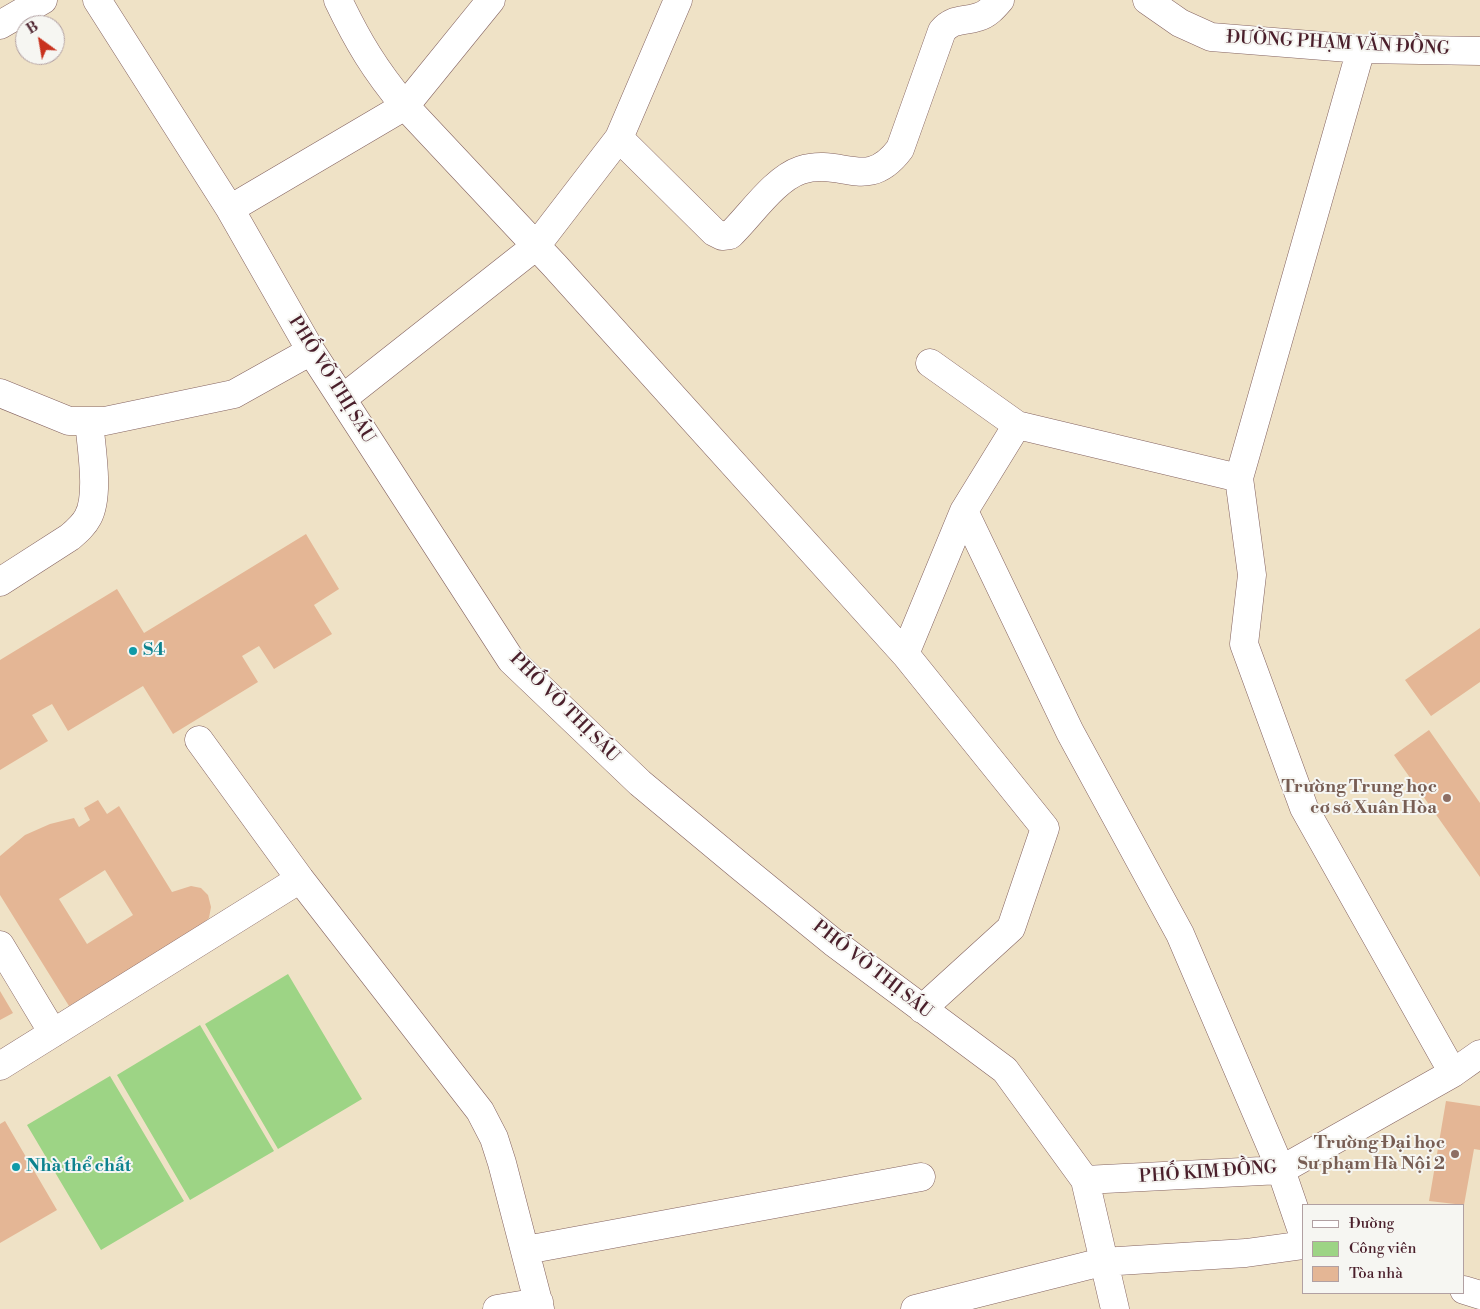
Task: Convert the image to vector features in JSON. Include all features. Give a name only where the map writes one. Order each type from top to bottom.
[{"type":"street","points":[[0,25],[44,0]]},
{"type":"street","name":"PHỐ VÕ THỊ SÁU","points":[[97,0],[230,209],[310,351],[511,660],[640,783],[833,942],[1005,1070],[1085,1180],[1102,1262],[1115,1309]]},
{"type":"street","points":[[338,0],[371,63],[405,106],[536,246],[905,654],[1045,828],[1011,928],[922,1009]]},
{"type":"street","points":[[230,209],[405,106],[491,0]]},
{"type":"street","points":[[342,399],[536,246],[619,138],[678,0]]},
{"type":"street","points":[[619,138],[714,232],[722,236],[730,235],[779,184],[801,170],[819,167],[870,172],[881,169],[892,160],[900,149],[942,31],[948,24],[956,20],[978,18],[986,14],[1000,0]]},
{"type":"street","name":"ĐƯỜNG PHẠM VĂN ĐỒNG","points":[[1147,0],[1180,23],[1211,37],[1361,49],[1480,51]]},
{"type":"street","points":[[1361,49],[1239,478],[1252,575],[1244,644],[1304,808],[1453,1073]]},
{"type":"street","points":[[0,393],[69,421],[105,420],[234,394],[310,351]]},
{"type":"street","points":[[930,363],[1017,425],[1239,478]]},
{"type":"street","points":[[0,582],[70,537],[80,528],[89,515],[93,497],[90,421]]},
{"type":"street","points":[[905,654],[964,512],[1017,425]]},
{"type":"street","points":[[964,512],[1070,732],[1180,934],[1281,1170],[1302,1231]]},
{"type":"street","points":[[199,740],[300,879],[480,1111],[494,1138],[526,1250],[539,1306],[497,1309]]},
{"type":"street","points":[[0,1066],[300,879]]},
{"type":"street","points":[[0,945],[52,1033]]},
{"type":"street","name":"PHỐ KIM ĐỒNG","points":[[1085,1180],[1281,1170],[1453,1073],[1480,1054]]},
{"type":"street","points":[[526,1250],[921,1177]]},
{"type":"street","points":[[915,1309],[1102,1262],[1246,1253],[1302,1245]]},
{"type":"street","points":[[1465,1290],[1480,1295]]},
{"type":"green space","points":[[288,974],[362,1099],[278,1149],[205,1024]]},
{"type":"green space","points":[[200,1025],[274,1151],[190,1200],[117,1075]]},
{"type":"green space","points":[[110,1076],[184,1201],[101,1250],[27,1125]]},
{"type":"building","name":"S4","points":[[306,534],[339,589],[314,605],[332,634],[274,669],[259,646],[242,656],[258,682],[173,734],[143,686],[68,731],[52,704],[32,715],[48,741],[0,770],[0,660],[117,589],[144,633]]},
{"type":"building","points":[[1480,628],[1480,682],[1431,716],[1405,680]]},
{"type":"building","points":[[1429,730],[1480,803],[1480,877],[1394,755]]},
{"type":"building","points":[[98,800],[107,814],[119,806],[172,892],[191,886],[201,888],[208,895],[211,907],[209,918],[200,926],[69,1006],[0,895],[0,856],[25,835],[50,824],[74,818],[79,827],[90,820],[84,808]],"holes":[[[105,870],[133,915],[87,944],[59,899]]]},
{"type":"building","points":[[0,991],[13,1013],[0,1020]]},
{"type":"building","points":[[1446,1101],[1480,1106],[1480,1150],[1474,1149],[1464,1204],[1429,1201]]},
{"type":"building","name":"Nhà thể chất","points":[[5,1121],[57,1210],[0,1243],[0,1124]]},
{"type":"place","name":"S4","points":[[133,651]]},
{"type":"place","name":"Trường Trung học cơ sở Xuân Hòa","points":[[1447,798]]},
{"type":"place","name":"Trường Đại học Sư phạm Hà Nội 2","points":[[1455,1154]]},
{"type":"place","name":"Nhà thể chất","points":[[16,1167]]}]
